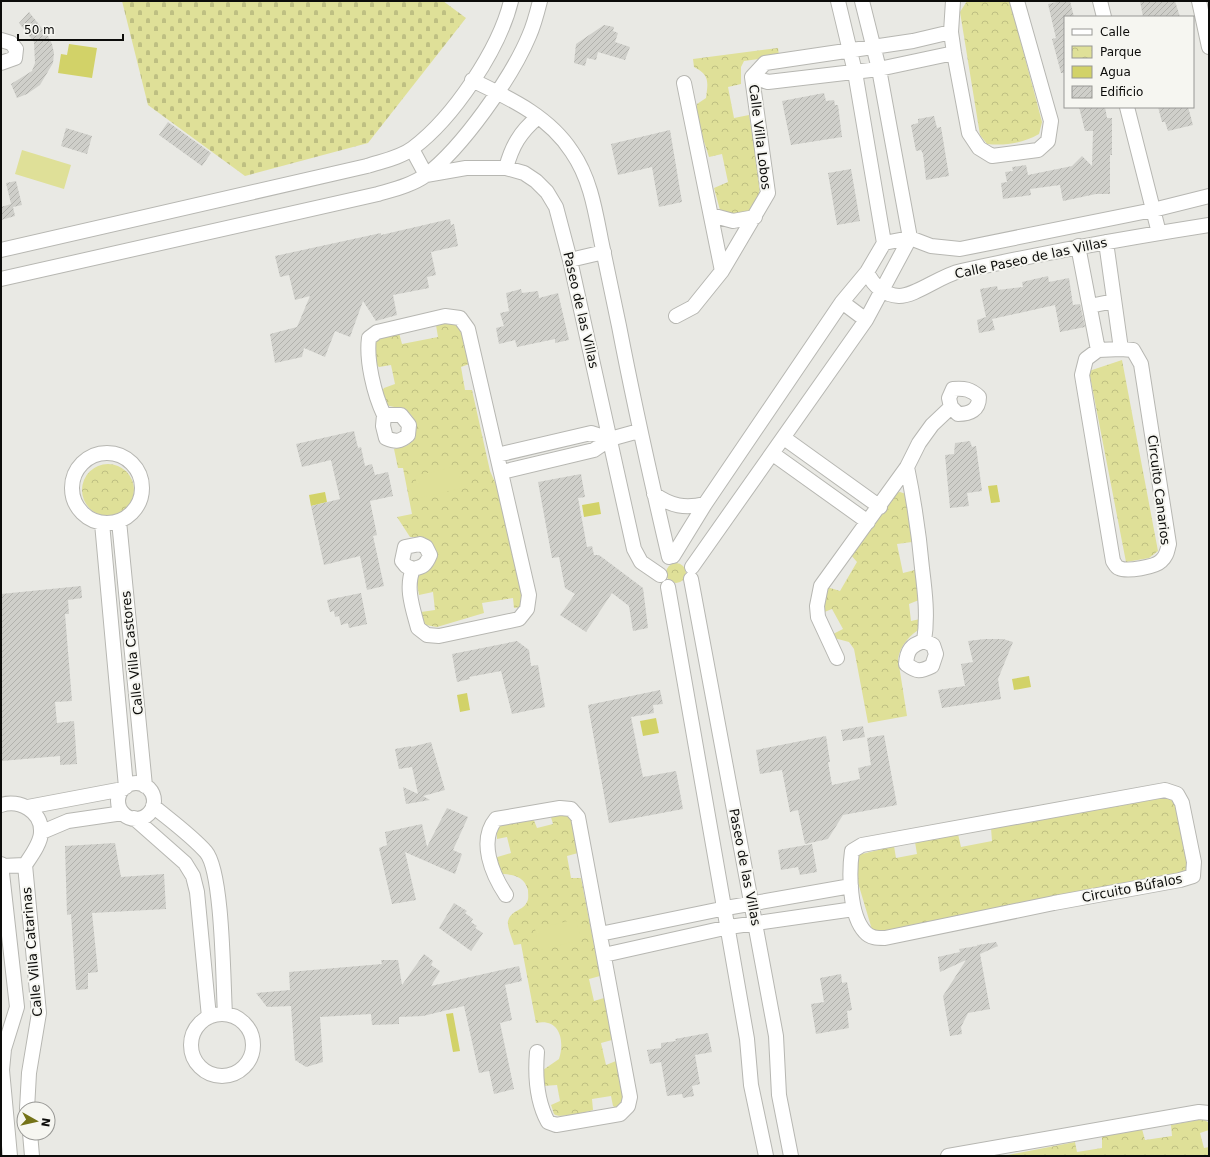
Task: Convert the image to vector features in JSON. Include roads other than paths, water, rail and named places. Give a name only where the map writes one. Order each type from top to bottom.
[{"type":"street","points":[[1,250],[367,166],[392,158],[412,149],[439,124],[489,55],[502,30],[511,1]]},
{"type":"street","points":[[1,279],[378,194],[404,186],[426,175],[466,136],[497,92],[529,38],[540,1]]},
{"type":"street","points":[[838,1],[855,72],[884,243],[867,272],[842,302],[671,556],[661,564],[660,575],[664,584],[668,587],[681,588],[866,320],[910,238],[879,69],[862,1]]},
{"type":"street","points":[[953,1],[951,32],[969,133],[978,148],[992,156],[1038,150],[1048,141],[1052,121],[1017,1]]},
{"type":"street","points":[[1100,1],[1104,16]]},
{"type":"street","points":[[1199,1],[1209,47]]},
{"type":"street","name":"Calle Villa Lobos","points":[[752,77],[765,63],[913,41],[951,32]]},
{"type":"street","points":[[1,63],[15,58],[16,49],[11,43],[2,40]]},
{"type":"street","points":[[913,41],[917,60]]},
{"type":"street","name":"Calle Villa Lobos","points":[[752,77],[768,82],[879,69],[917,60],[954,54]]},
{"type":"street","points":[[795,58],[797,78]]},
{"type":"street","name":"Calle Villa Lobos","points":[[676,316],[693,307],[722,271],[768,193],[768,184],[752,77]]},
{"type":"street","points":[[472,80],[524,106],[554,130],[572,151],[585,175],[592,197],[604,252],[639,431],[671,556]]},
{"type":"street","points":[[684,83],[722,271]]},
{"type":"street","points":[[1127,108],[1159,233]]},
{"type":"street","points":[[506,168],[516,139],[525,127],[538,117]]},
{"type":"street","points":[[412,149],[426,175]]},
{"type":"street","name":"Paseo de las Villas","points":[[426,175],[466,168],[506,168],[524,173],[536,181],[547,192],[556,207],[570,260],[634,549],[641,562],[660,575]]},
{"type":"street","name":"Calle Paseo de las Villas","points":[[910,238],[931,246],[960,249],[1153,210],[1209,196]]},
{"type":"street","points":[[711,215],[733,221],[755,217]]},
{"type":"street","name":"Calle Paseo de las Villas","points":[[882,291],[891,295],[908,294],[938,278],[958,271],[1078,246],[1209,225]]},
{"type":"street","points":[[884,243],[910,238]]},
{"type":"street","points":[[1106,242],[1120,349]]},
{"type":"street","points":[[1078,246],[1098,350]]},
{"type":"street","points":[[570,260],[604,252]]},
{"type":"street","points":[[867,272],[871,281],[882,291]]},
{"type":"street","points":[[1090,306],[1114,301]]},
{"type":"street","points":[[842,302],[866,320]]},
{"type":"street","points":[[384,415],[378,403],[367,350],[369,338],[377,332],[445,316],[460,318],[468,329],[502,472],[529,595],[527,610],[519,619],[439,636],[427,635],[418,628],[410,600],[409,578],[413,569]]},
{"type":"street","name":"Circuito Canarios","points":[[1098,350],[1133,350],[1142,364],[1168,544],[1167,555],[1160,562],[1143,568],[1126,570],[1117,568],[1113,561],[1082,375],[1086,359],[1098,350]]},
{"type":"street","points":[[837,658],[818,617],[817,606],[821,586],[907,468],[919,443],[932,426],[951,406]]},
{"type":"street","points":[[502,472],[594,450],[610,439],[639,431]]},
{"type":"street","points":[[498,455],[591,433],[610,439]]},
{"type":"street","points":[[784,438],[880,507]]},
{"type":"street","points":[[549,443],[554,460]]},
{"type":"street","points":[[115,454],[126,459],[134,466],[141,481],[141,497],[136,508],[129,516],[119,521],[102,523],[91,520],[82,513],[76,504],[73,493],[73,482],[81,467],[93,456],[115,454]]},
{"type":"street","points":[[773,454],[868,522]]},
{"type":"street","points":[[907,468],[916,512],[925,592],[926,628],[924,641]]},
{"type":"street","points":[[828,493],[840,477]]},
{"type":"street","points":[[654,494],[665,501],[678,506],[692,507],[705,504]]},
{"type":"street","name":"Calle Villa Castores","points":[[119,521],[145,786]]},
{"type":"street","name":"Calle Villa Castores","points":[[102,523],[124,788]]},
{"type":"street","points":[[671,556],[682,557],[690,563],[691,573]]},
{"type":"street","name":"Paseo de las Villas","points":[[691,573],[776,1036],[779,1095],[791,1156]]},
{"type":"street","name":"Paseo de las Villas","points":[[668,587],[726,908],[747,1039],[751,1085],[766,1156]]},
{"type":"street","points":[[28,807],[124,788],[136,783],[145,786],[152,793],[153,806],[145,816],[68,821],[42,832]]},
{"type":"street","points":[[124,788],[119,799],[119,804],[129,816],[185,863],[193,876],[197,892],[209,1017]]},
{"type":"street","name":"Circuito Búfalos","points":[[1165,790],[1177,794],[1182,802],[1194,862],[1193,876],[1180,880],[1054,903],[885,938],[874,938],[865,932],[854,909],[850,874],[852,851],[862,844],[1165,790]]},
{"type":"street","points":[[1,804],[20,804],[28,807],[39,821],[42,832],[25,865],[1,865]]},
{"type":"street","points":[[153,806],[206,852],[214,866],[218,889],[225,1014]]},
{"type":"street","points":[[506,895],[495,876],[489,856],[489,827],[496,819],[560,808],[571,809],[578,817],[630,1097],[628,1106],[620,1114],[556,1125],[548,1122],[543,1114],[536,1083],[537,1052]]},
{"type":"street","name":"Calle Villa Catarinas","points":[[1,865],[17,1007],[4,1049],[2,1070],[10,1156]]},
{"type":"street","name":"Calle Villa Catarinas","points":[[25,865],[39,1013],[29,1073],[27,1101]]},
{"type":"street","points":[[600,934],[726,908],[851,886]]},
{"type":"street","points":[[808,894],[813,914]]},
{"type":"street","points":[[604,955],[728,927],[854,909]]},
{"type":"street","points":[[225,1014],[234,1017],[243,1022],[249,1029],[253,1038],[253,1048],[250,1058],[241,1069],[228,1076],[218,1076],[209,1073],[201,1068],[195,1060],[192,1050],[192,1040],[195,1031],[201,1023],[209,1017],[225,1014]]},
{"type":"street","points":[[948,1156],[1199,1112],[1209,1113]]},
{"type":"street","points":[[31,1141],[32,1156]]},
{"type":"water","points":[[69,44],[97,48],[92,78],[58,73],[61,54],[67,55]]},
{"type":"water","points":[[997,485],[1000,502],[991,503],[988,486]]},
{"type":"water","points":[[325,492],[327,502],[311,506],[309,495]]},
{"type":"water","points":[[599,502],[601,514],[584,517],[582,505]]},
{"type":"water","points":[[1029,676],[1031,687],[1014,690],[1012,679]]},
{"type":"water","points":[[467,693],[470,710],[460,712],[457,695]]},
{"type":"water","points":[[656,718],[659,733],[643,736],[640,721]]},
{"type":"water","points":[[453,1013],[460,1051],[453,1052],[446,1014]]}]
